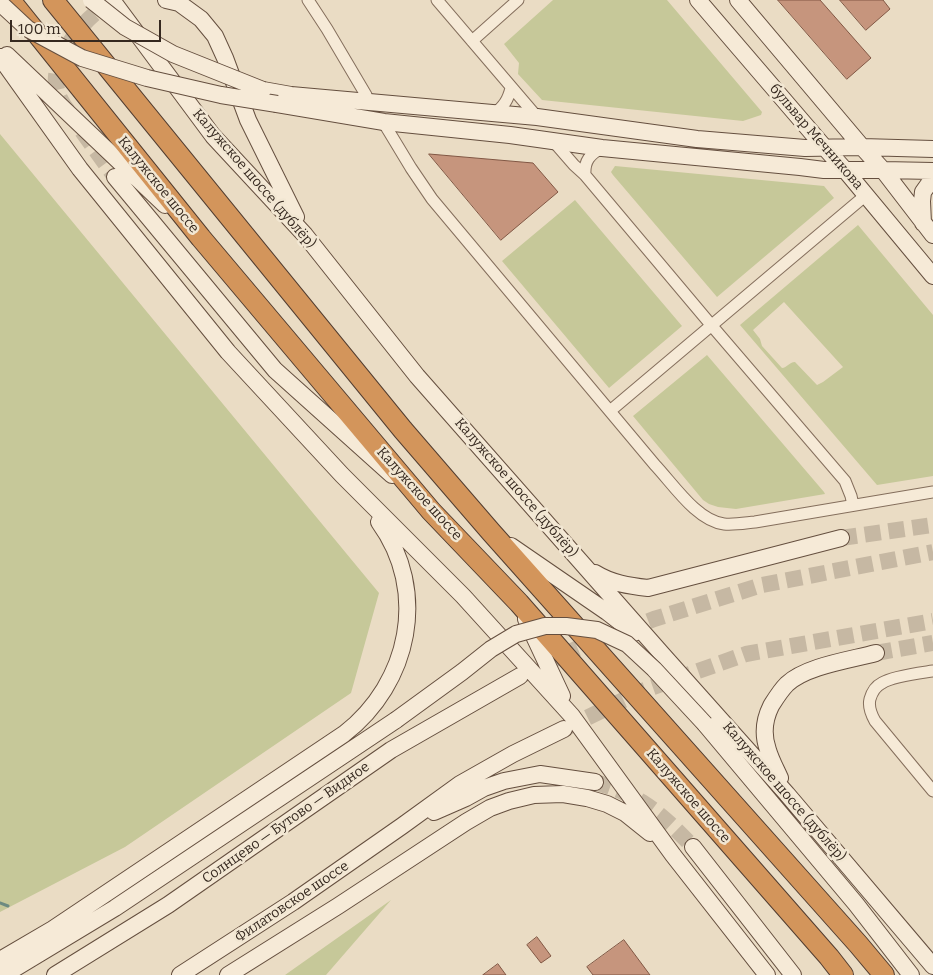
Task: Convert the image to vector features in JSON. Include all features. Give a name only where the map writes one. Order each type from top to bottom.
[{"type":"highway","name":"Калужское шоссе","points":[[10,0],[201,238],[431,511],[519,603],[844,975]]},
{"type":"highway","name":"Калужское шоссе","points":[[54,0],[403,430],[491,532],[884,975]]},
{"type":"main road","points":[[91,0],[125,28],[173,54],[264,90],[537,118],[697,139],[805,148],[933,149]]},
{"type":"main road","name":"Калужское шоссе (дублёр)","points":[[112,0],[213,136],[305,235],[417,376],[787,794],[933,966]]},
{"type":"main road","points":[[166,0],[178,3],[201,19],[215,36],[248,120],[305,235]]},
{"type":"main road","name":"бульвар Мечникова","points":[[698,0],[845,170],[933,276]]},
{"type":"main road","name":"бульвар Мечникова","points":[[738,0],[883,170],[928,230]]},
{"type":"main road","points":[[0,3],[28,29],[82,58],[147,78],[221,95],[384,122],[510,135],[602,148],[824,170],[933,172]]},
{"type":"main road","points":[[0,48],[201,238]]},
{"type":"main road","points":[[0,58],[80,169],[228,352],[342,475],[463,596],[568,723],[767,975]]},
{"type":"main road","points":[[115,177],[275,370],[431,511]]},
{"type":"main road","points":[[928,230],[922,201],[923,192],[933,178]]},
{"type":"main road","points":[[0,960],[53,929],[344,734],[357,724],[379,698],[395,670],[405,636],[408,619],[404,576],[397,552],[388,535],[342,475]]},
{"type":"main road","points":[[491,532],[607,612],[662,654]]},
{"type":"main road","points":[[585,567],[605,579],[629,586],[648,588],[841,538]]},
{"type":"main road","points":[[519,603],[554,682],[568,723]]},
{"type":"main road","points":[[4,975],[115,908],[396,720],[491,649],[516,634],[545,626],[566,626],[597,630],[627,644],[654,669],[705,724],[856,904],[911,975]]},
{"type":"main road","points":[[787,794],[767,750],[764,730],[768,713],[777,695],[787,683],[803,673],[876,653]]},
{"type":"main road","name":"Солнцево — Бутово — Видное","points":[[55,975],[168,905],[391,750],[520,676]]},
{"type":"main road","points":[[402,826],[460,784],[568,723]]},
{"type":"main road","points":[[402,826],[466,798],[484,788],[504,781],[540,774],[595,782]]},
{"type":"main road","points":[[228,975],[466,822],[490,808],[509,801],[534,795],[563,794],[607,804],[625,813],[640,824],[673,854]]},
{"type":"main road","name":"Филатовское шоссе","points":[[180,975],[293,902],[402,826]]},
{"type":"main road","points":[[693,847],[793,975]]},
{"type":"street","points":[[308,0],[328,29],[366,95]]},
{"type":"street","points":[[437,0],[537,118]]},
{"type":"street","points":[[472,42],[518,0]]},
{"type":"street","points":[[494,114],[509,96],[510,88]]},
{"type":"street","points":[[385,125],[432,198],[610,411],[702,516],[714,522],[740,524],[933,492]]},
{"type":"street","points":[[554,142],[585,175],[845,481],[853,505]]},
{"type":"street","points":[[585,175],[587,161],[592,154],[602,148]]},
{"type":"street","points":[[610,411],[866,195]]},
{"type":"street","points":[[933,671],[880,683],[874,690],[869,706],[875,722],[933,792]]},
{"type":"green space","points":[[553,0],[667,0],[762,112],[761,115],[743,121],[542,100],[518,74],[519,63],[504,44]]},
{"type":"green space","points":[[0,134],[379,593],[351,693],[125,847],[0,912]]},
{"type":"green space","points":[[615,166],[824,186],[834,198],[717,297],[613,175],[611,172]]},
{"type":"green space","points":[[575,200],[682,326],[609,388],[502,261]]},
{"type":"green space","points":[[858,225],[933,315],[933,476],[877,485],[740,325]],"holes":[[[784,302],[843,367],[817,385],[795,362],[782,368],[762,346],[760,339],[753,330]]]},
{"type":"green space","points":[[707,355],[825,494],[736,509],[718,507],[703,500],[633,416]]},
{"type":"green space","points":[[391,900],[326,975],[285,975]]},
{"type":"building","points":[[778,0],[820,0],[871,58],[847,79]]},
{"type":"building","points":[[840,0],[883,0],[890,9],[866,30]]},
{"type":"building","points":[[429,154],[533,163],[558,192],[501,240]]},
{"type":"building","points":[[537,937],[551,956],[541,963],[527,945]]},
{"type":"building","points":[[624,940],[650,975],[593,975],[587,967]]},
{"type":"building","points":[[498,964],[506,975],[483,975]]},
{"type":"waterway","points":[[0,903],[8,906]]},
{"type":"tunnel","points":[[68,111],[60,98],[56,83],[59,63],[71,41],[87,21],[104,7],[114,2]]},
{"type":"tunnel","points":[[82,131],[115,177]]},
{"type":"tunnel","points":[[841,538],[933,525]]},
{"type":"tunnel","points":[[626,630],[654,619],[762,585],[933,552]]},
{"type":"tunnel","points":[[566,728],[642,691],[746,654],[933,621]]},
{"type":"tunnel","points":[[520,676],[600,639]]},
{"type":"tunnel","points":[[876,653],[933,643]]},
{"type":"tunnel","points":[[595,782],[642,802],[669,823],[693,847]]}]
